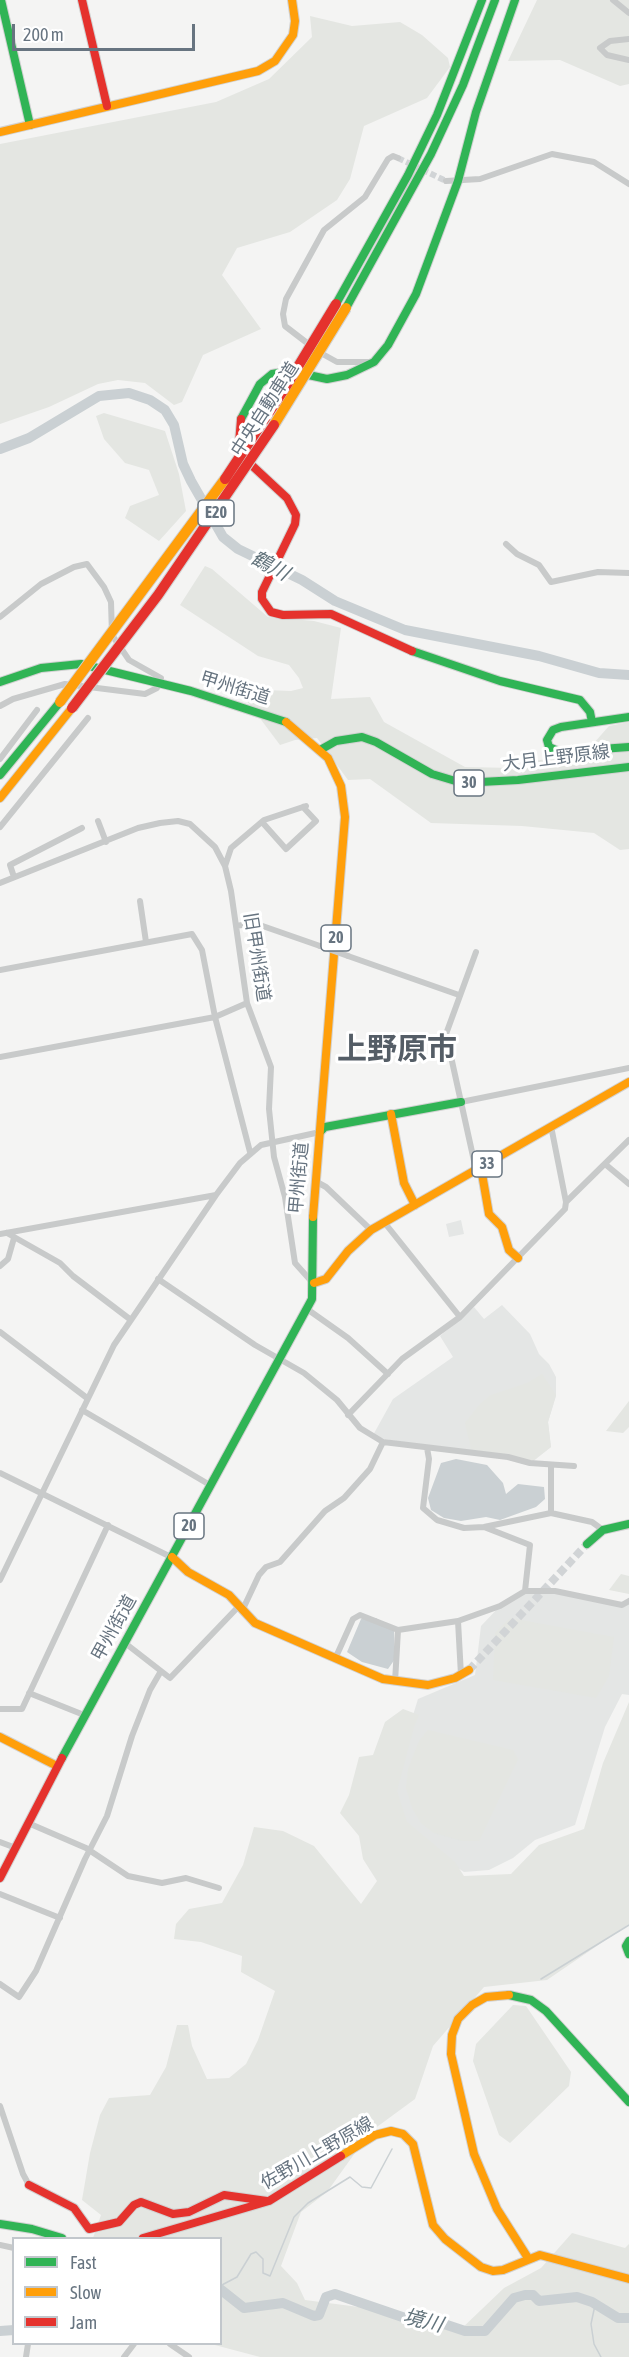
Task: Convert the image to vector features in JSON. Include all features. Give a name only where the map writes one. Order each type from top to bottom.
[{"type":"main road","points":[[1,0],[30,125]]},
{"type":"main road","points":[[82,0],[107,106]]},
{"type":"main road","points":[[0,132],[250,73],[268,66],[284,53],[293,35],[292,0]]},
{"type":"main road","name":"中央自動車道","points":[[0,798],[158,595],[292,398],[437,115],[482,0]]},
{"type":"main road","name":"中央自動車道","points":[[0,775],[124,620],[213,496],[341,306],[431,154],[463,85],[495,0]]},
{"type":"main road","points":[[515,0],[488,74],[458,182],[416,294],[388,345],[374,362],[347,375],[334,378],[290,371],[272,374],[260,384],[246,407],[238,434],[241,450],[253,469],[293,506],[295,524],[267,581],[262,599],[271,612],[283,615],[332,614],[421,655],[500,681],[580,700],[590,712],[592,722]]},
{"type":"main road","name":"甲州街道","points":[[0,682],[41,668],[81,664],[160,684],[283,720],[320,750],[340,786],[345,817],[311,1226],[314,1283],[312,1299],[84,1715],[0,1878]]},
{"type":"main road","name":"大月上野原線","points":[[629,717],[561,727],[553,730],[548,736],[549,747],[560,752],[629,747]]},
{"type":"main road","name":"大月上野原線","points":[[320,750],[336,741],[362,737],[376,742],[432,774],[462,783],[518,780],[629,767]]},
{"type":"main road","name":"33","points":[[314,1283],[326,1279],[348,1251],[371,1230],[629,1082]]},
{"type":"main road","points":[[320,1132],[325,1127],[461,1102]]},
{"type":"main road","points":[[391,1114],[404,1183],[415,1205]]},
{"type":"main road","points":[[478,1169],[489,1214],[502,1227],[509,1250],[518,1258]]},
{"type":"main road","points":[[587,1544],[603,1530],[629,1524]]},
{"type":"main road","points":[[172,1557],[188,1572],[216,1587],[255,1623],[335,1659],[395,1682],[422,1686],[465,1672]]},
{"type":"main road","points":[[0,1737],[57,1766]]},
{"type":"main road","points":[[629,1941],[626,1946],[629,1954]]},
{"type":"main road","points":[[528,2258],[497,2209],[474,2154],[451,2054],[452,2035],[458,2019],[479,2001],[495,1995],[514,1994],[531,2000],[546,2012],[629,2103]]},
{"type":"main road","name":"佐野川上野原線","points":[[147,2237],[269,2201],[375,2135],[397,2132],[413,2144],[429,2218],[438,2233],[474,2262],[489,2270],[503,2270],[528,2258],[547,2256],[629,2279]]},
{"type":"main road","points":[[29,2184],[58,2202],[74,2208],[89,2229],[119,2222],[134,2205],[141,2202],[173,2214],[189,2212],[224,2195],[269,2201]]},
{"type":"main road","points":[[0,2224],[33,2229],[59,2237]]},
{"type":"street","points":[[613,0],[629,13]]},
{"type":"street","points":[[629,39],[610,41],[600,48],[607,55],[629,60]]},
{"type":"street","points":[[446,181],[458,182],[487,177],[552,153],[594,162],[629,184]]},
{"type":"street","points":[[374,362],[333,361],[285,326],[283,314],[286,299],[324,230],[365,197],[388,159],[393,156],[398,158]]},
{"type":"street","points":[[506,544],[517,554],[539,565],[551,582],[598,572],[629,573]]},
{"type":"street","points":[[0,617],[41,584],[74,567],[87,564],[104,587],[111,602],[112,635],[129,660],[161,678],[160,684],[152,692],[139,694],[65,684],[13,699],[0,706]]},
{"type":"street","points":[[0,759],[37,710]]},
{"type":"street","points":[[0,827],[88,718]]},
{"type":"street","points":[[225,866],[228,865],[231,848],[262,822],[305,806],[316,821],[286,849],[262,822]]},
{"type":"street","points":[[98,821],[106,842]]},
{"type":"street","name":"旧甲州街道","points":[[0,883],[138,828],[178,821],[190,824],[201,832],[220,854],[225,866],[236,926],[247,1003],[271,1067],[269,1109],[295,1263],[305,1277],[314,1283]]},
{"type":"street","points":[[14,877],[10,865],[82,828]]},
{"type":"street","points":[[140,902],[146,942]]},
{"type":"street","points":[[236,926],[254,923],[459,995]]},
{"type":"street","points":[[0,970],[192,934],[202,950],[215,1017],[250,1152]]},
{"type":"street","points":[[476,952],[446,1034],[478,1169]]},
{"type":"street","points":[[0,1057],[215,1017],[247,1003]]},
{"type":"street","points":[[461,1102],[629,1068]]},
{"type":"street","points":[[348,1415],[402,1359],[460,1317],[565,1209],[566,1202],[551,1126]]},
{"type":"street","points":[[0,1580],[104,1362],[213,1196],[250,1152],[273,1139],[320,1132]]},
{"type":"street","points":[[566,1202],[629,1140]]},
{"type":"street","points":[[605,1164],[629,1184]]},
{"type":"street","points":[[315,1181],[326,1187],[371,1230]]},
{"type":"street","points":[[2,1232],[213,1196]]},
{"type":"street","points":[[384,1222],[460,1317]]},
{"type":"street","points":[[2,1232],[60,1263],[73,1276],[131,1320]]},
{"type":"street","points":[[0,1266],[8,1259],[14,1238]]},
{"type":"street","points":[[158,1279],[204,1312],[322,1387],[365,1433],[383,1442],[508,1457],[551,1465],[574,1466]]},
{"type":"street","points":[[307,1309],[348,1338],[388,1374]]},
{"type":"street","points":[[0,1332],[87,1398]]},
{"type":"street","points":[[82,1410],[211,1485]]},
{"type":"street","points":[[125,1643],[170,1678],[241,1608],[259,1575],[266,1567],[280,1562],[325,1511],[344,1498],[370,1469],[383,1442]]},
{"type":"street","points":[[427,1448],[429,1459],[423,1508],[437,1520],[464,1528],[484,1527],[551,1513],[592,1522],[603,1530]]},
{"type":"street","points":[[551,1465],[551,1513]]},
{"type":"street","points":[[0,1473],[172,1557]]},
{"type":"street","points":[[0,1709],[22,1708],[108,1525]]},
{"type":"street","points":[[484,1527],[530,1545],[525,1591]]},
{"type":"street","points":[[335,1659],[353,1618],[360,1615],[398,1630],[458,1621],[500,1606],[525,1591],[555,1591],[622,1605],[629,1601]]},
{"type":"street","points":[[458,1621],[465,1672]]},
{"type":"street","points":[[395,1682],[398,1630]]},
{"type":"street","points":[[0,1984],[19,1997],[36,1971],[107,1816],[144,1705],[162,1671]]},
{"type":"street","points":[[29,1693],[84,1715]]},
{"type":"street","points":[[28,1823],[90,1851],[128,1876],[143,1881],[162,1883],[186,1878],[219,1888]]},
{"type":"street","points":[[0,1842],[15,1848]]},
{"type":"street","points":[[0,1894],[60,1918]]},
{"type":"street","points":[[0,2106],[23,2174],[29,2184]]},
{"type":"street","points":[[172,2345],[187,2357]]},
{"type":"shaded area","points":[[537,0],[629,0],[629,84],[620,86],[560,60],[508,61]]},
{"type":"shaded area","points":[[310,16],[352,26],[400,22],[422,35],[448,58],[450,67],[427,98],[364,126],[350,179],[337,200],[290,232],[237,248],[222,275],[261,329],[203,355],[182,402],[174,405],[145,383],[118,380],[98,384],[49,407],[0,424],[0,144],[216,102],[269,79],[312,37]]},
{"type":"shaded area","points":[[104,413],[165,431],[179,474],[186,511],[159,541],[125,518],[130,506],[159,495],[149,470],[125,463],[104,439],[96,416]]},
{"type":"shaded area","points":[[205,566],[212,569],[268,617],[314,621],[341,628],[331,699],[370,697],[384,722],[465,767],[513,768],[529,762],[586,752],[609,726],[629,722],[629,849],[620,850],[594,833],[522,826],[431,823],[370,779],[348,780],[317,738],[295,740],[280,745],[238,689],[291,691],[303,688],[299,678],[289,665],[258,656],[180,605]]},
{"type":"shaded area","points":[[461,1220],[464,1234],[449,1237],[446,1224]]},
{"type":"shaded area","points":[[502,1305],[530,1334],[539,1354],[549,1364],[556,1377],[556,1396],[548,1422],[551,1447],[531,1463],[372,1437],[393,1399],[453,1357],[440,1336],[474,1307],[484,1319]]},
{"type":"shaded area","points":[[542,1374],[556,1395],[548,1422],[551,1447],[530,1463],[472,1453],[465,1423],[480,1404],[491,1395],[527,1383]]},
{"type":"shaded area","points":[[629,1401],[629,1427],[623,1433],[606,1431]]},
{"type":"shaded area","points":[[456,1459],[487,1465],[503,1483],[506,1494],[518,1484],[544,1487],[545,1499],[536,1507],[500,1520],[486,1517],[461,1521],[444,1518],[431,1510],[428,1498],[441,1463]]},
{"type":"shaded area","points":[[621,1574],[629,1576],[629,1594],[609,1590]]},
{"type":"shaded area","points":[[525,1591],[555,1591],[622,1605],[629,1601],[629,1695],[622,1694],[605,1727],[575,1825],[535,1840],[513,1858],[489,1870],[464,1872],[408,1836],[392,1783],[418,1699],[475,1675],[481,1626],[500,1606]]},
{"type":"shaded area","points":[[376,1618],[394,1631],[395,1659],[388,1669],[362,1662],[347,1652],[361,1619]]},
{"type":"shaded area","points":[[510,1618],[614,1637],[609,1676],[596,1698],[493,1680],[495,1633]]},
{"type":"shaded area","points":[[629,1702],[629,1924],[547,1980],[484,1987],[433,2046],[415,2099],[370,2132],[327,2192],[301,2212],[281,2266],[297,2283],[305,2300],[382,2310],[459,2331],[504,2288],[541,2268],[572,2233],[625,2248],[629,2244],[629,2357],[260,2357],[215,2345],[222,2345],[222,2237],[93,2237],[101,2215],[82,2200],[90,2153],[100,2115],[109,2098],[150,2095],[166,2067],[177,2025],[188,2025],[192,2046],[207,2079],[229,2078],[246,2064],[258,2040],[275,1991],[241,1972],[242,1956],[201,1942],[174,1939],[176,1924],[189,1909],[222,1903],[243,1865],[254,1827],[283,1831],[314,1846],[361,1904],[377,1881],[363,1859],[359,1836],[340,1813],[349,1795],[359,1757],[373,1755],[385,1722],[403,1709],[419,1715],[397,1791],[407,1822],[455,1862],[464,1876],[511,1874],[539,1845],[584,1829],[603,1763]]},
{"type":"shaded area","points":[[428,1730],[513,1750],[518,1759],[479,1841],[462,1841],[434,1833],[421,1823],[412,1808],[406,1788],[408,1769],[419,1741]]},
{"type":"shaded area","points":[[513,2005],[526,2006],[571,2072],[569,2086],[510,2143],[499,2135],[473,2061],[476,2044]]},
{"type":"waterway","name":"鶴川","points":[[0,449],[29,438],[99,396],[129,393],[150,400],[165,410],[174,425],[183,464],[191,481],[223,537],[238,549],[302,580],[335,601],[405,630],[539,656],[599,673],[629,675]]},
{"type":"waterway","points":[[541,1979],[629,1925]]},
{"type":"waterway","points":[[222,2285],[237,2277],[251,2254],[256,2252],[263,2259],[263,2273],[270,2276],[294,2217],[308,2203],[350,2177],[362,2187],[371,2188],[392,2149]]},
{"type":"waterway","name":"境川","points":[[222,2291],[244,2308],[283,2303],[314,2316],[319,2315],[326,2297],[335,2294],[414,2321],[434,2326],[444,2324],[465,2331],[485,2331],[514,2298],[525,2295],[533,2295],[539,2301],[577,2297],[592,2302],[618,2318],[629,2318]]},
{"type":"waterway","points":[[595,2305],[591,2324],[594,2344],[601,2357]]},
{"type":"waterway","name":"境川","points":[[0,2331],[12,2330]]},
{"type":"tunnel","points":[[398,158],[446,181]]},
{"type":"tunnel","points":[[469,1670],[587,1544]]},
{"type":"traffic: fast","points":[[1,0],[30,125]]},
{"type":"traffic: fast","points":[[336,304],[408,175],[437,115],[482,0]]},
{"type":"traffic: fast","points":[[346,308],[431,154],[463,85],[495,0]]},
{"type":"traffic: fast","points":[[241,419],[260,384],[272,374],[290,371],[327,379],[347,375],[374,362],[388,345],[416,294],[458,181],[476,112],[515,0]]},
{"type":"traffic: fast","points":[[412,651],[500,681],[580,700],[590,712],[592,722]]},
{"type":"traffic: fast","points":[[0,682],[41,668],[81,664],[191,691],[286,722]]},
{"type":"traffic: fast","points":[[0,775],[60,702]]},
{"type":"traffic: fast","points":[[629,717],[561,727],[553,730],[547,740],[549,747],[560,752],[629,747]]},
{"type":"traffic: fast","points":[[320,750],[336,741],[362,737],[376,742],[432,774],[462,783],[518,780],[629,767]]},
{"type":"traffic: fast","points":[[320,1132],[325,1127],[461,1102]]},
{"type":"traffic: fast","points":[[62,1758],[312,1299],[313,1217]]},
{"type":"traffic: fast","points":[[587,1544],[603,1530],[629,1524]]},
{"type":"traffic: fast","points":[[629,1941],[626,1946],[629,1954]]},
{"type":"traffic: fast","points":[[509,1995],[531,2000],[546,2011],[629,2102]]},
{"type":"traffic: fast","points":[[0,2224],[32,2229],[59,2237]]},
{"type":"traffic: slow","points":[[0,132],[258,71],[275,61],[293,35],[295,21],[292,0]]},
{"type":"traffic: slow","points":[[274,425],[346,308]]},
{"type":"traffic: slow","points":[[60,702],[225,479]]},
{"type":"traffic: slow","points":[[0,798],[72,708]]},
{"type":"traffic: slow","points":[[286,722],[328,758],[341,786],[345,817],[313,1217]]},
{"type":"traffic: slow","points":[[314,1283],[326,1279],[348,1251],[371,1230],[629,1082]]},
{"type":"traffic: slow","points":[[391,1114],[404,1183],[415,1205]]},
{"type":"traffic: slow","points":[[481,1168],[489,1214],[502,1227],[509,1250],[518,1258]]},
{"type":"traffic: slow","points":[[172,1557],[188,1572],[229,1595],[255,1623],[383,1679],[428,1685],[455,1678],[469,1670]]},
{"type":"traffic: slow","points":[[0,1737],[57,1766]]},
{"type":"traffic: slow","points":[[509,1995],[486,1997],[472,2005],[458,2019],[452,2035],[451,2054],[474,2154],[497,2209],[528,2258]]},
{"type":"traffic: slow","points":[[341,2156],[375,2135],[391,2131],[403,2134],[413,2144],[433,2225],[445,2239],[481,2267],[493,2271],[503,2270],[540,2255],[629,2279]]},
{"type":"traffic: jam","points":[[82,0],[107,106]]},
{"type":"traffic: jam","points":[[225,479],[285,388],[336,304]]},
{"type":"traffic: jam","points":[[241,419],[239,443],[245,459],[287,498],[296,515],[295,524],[262,592],[262,599],[271,612],[283,615],[331,614],[412,651]]},
{"type":"traffic: jam","points":[[72,708],[158,595],[274,425]]},
{"type":"traffic: jam","points":[[0,1878],[62,1758]]},
{"type":"traffic: jam","points":[[146,2237],[269,2201],[341,2156]]},
{"type":"traffic: jam","points":[[29,2185],[74,2208],[89,2229],[119,2222],[134,2205],[141,2202],[173,2214],[189,2212],[224,2195],[267,2201]]},
{"type":"district","name":"上野原市","points":[[397,1050]]}]
